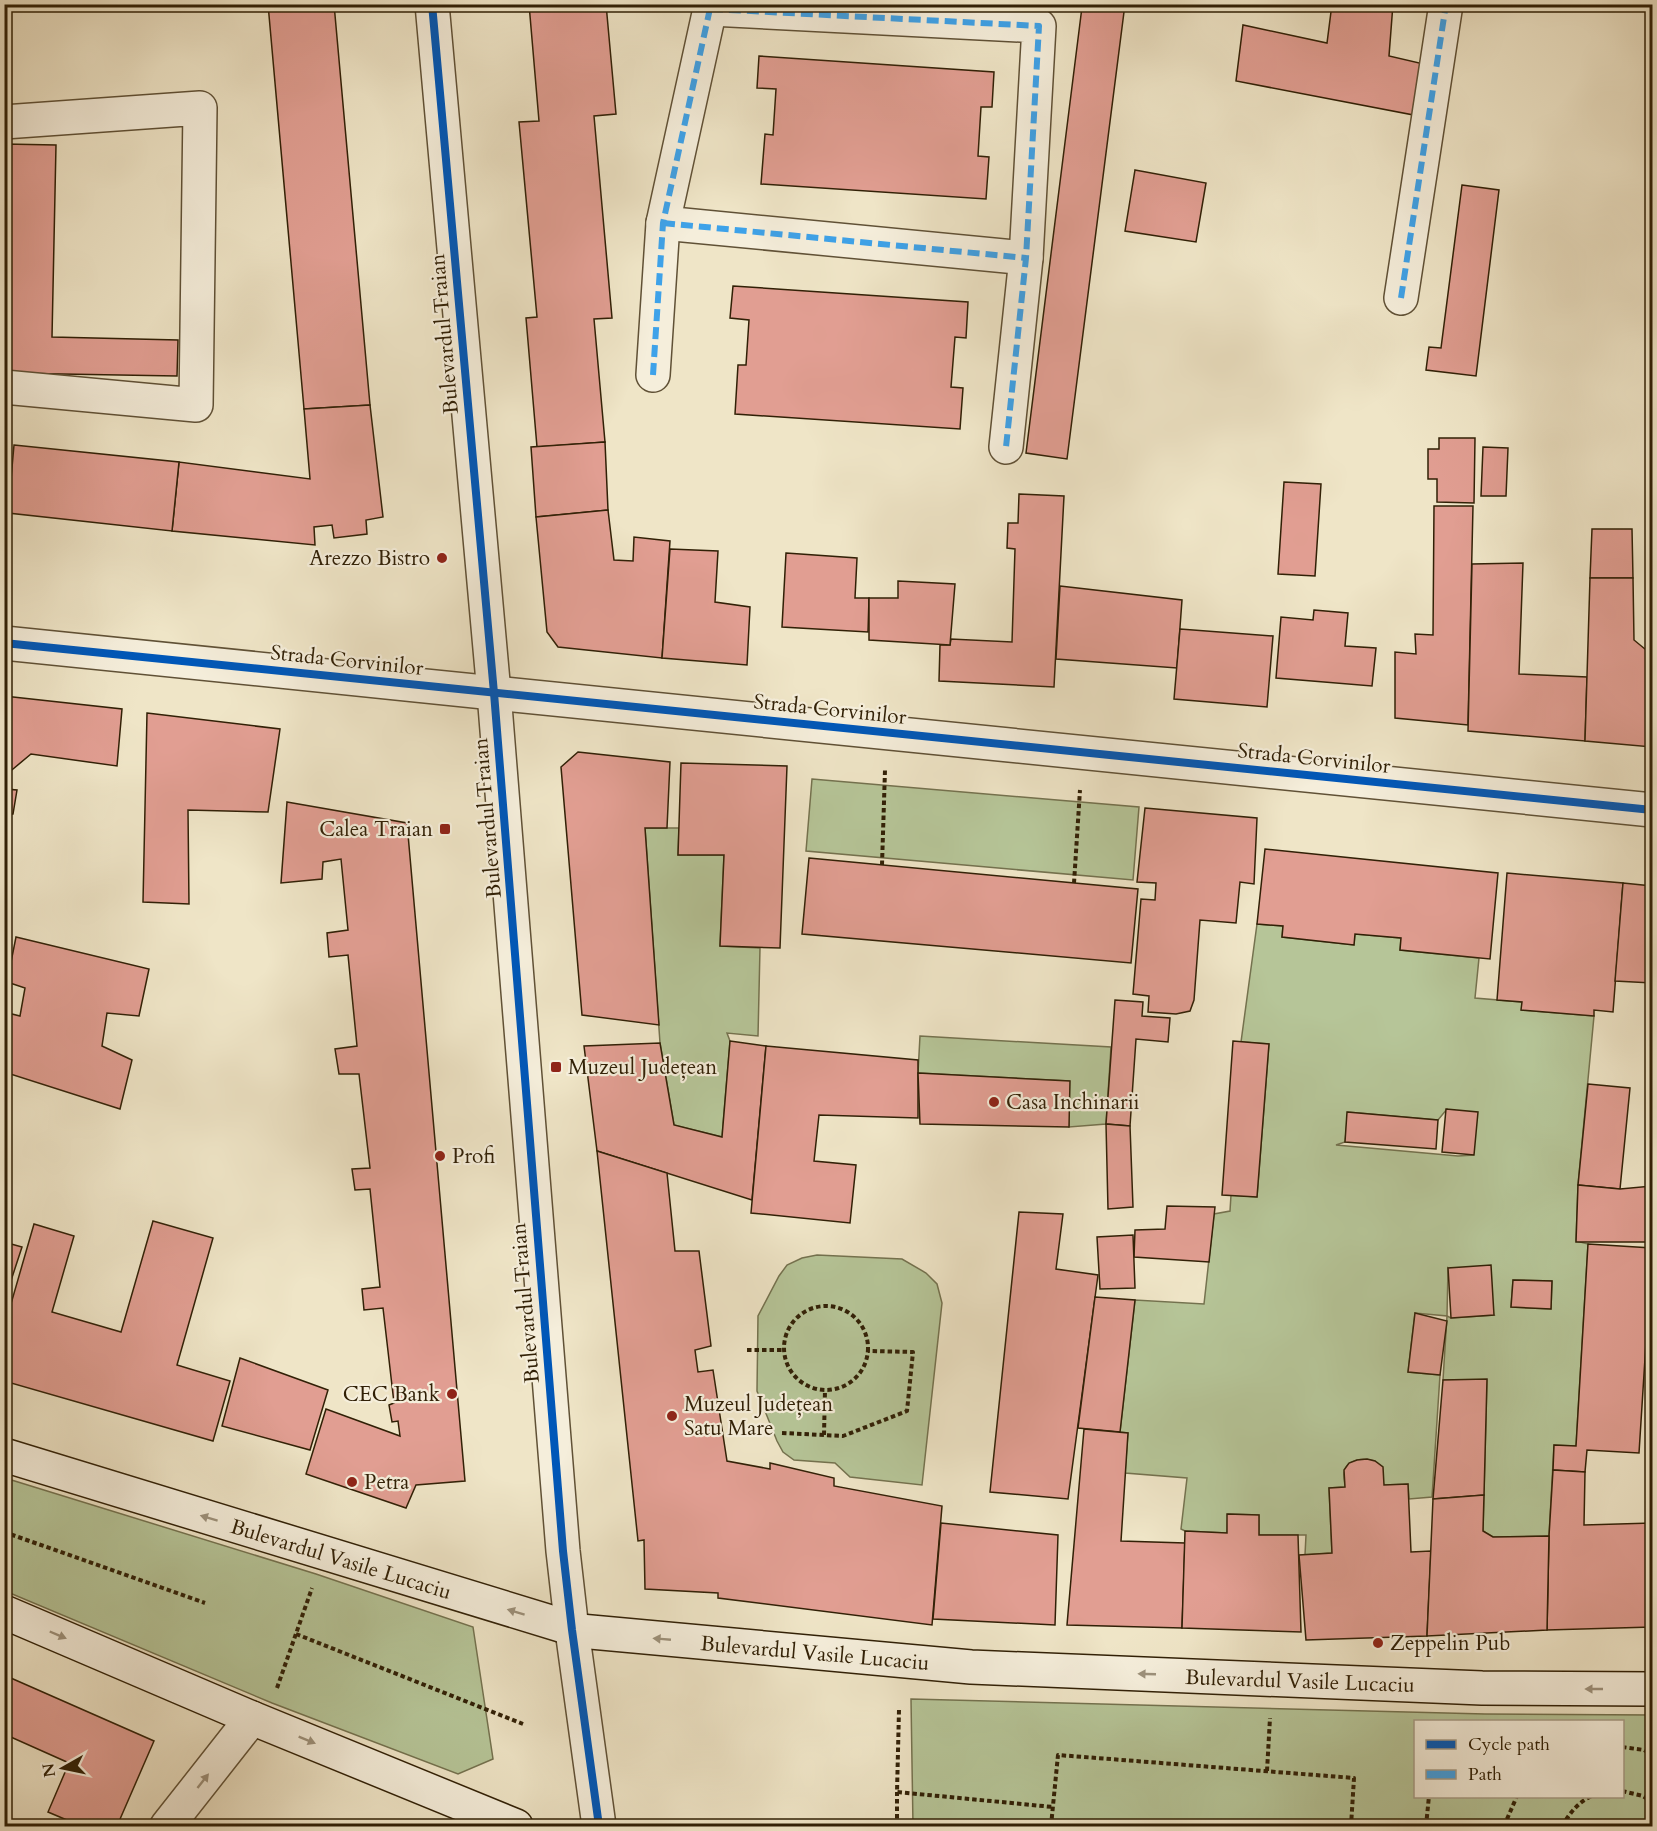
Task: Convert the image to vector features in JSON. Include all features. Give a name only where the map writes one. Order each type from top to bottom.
[{"type":"street","name":"Bulevardul Traian","points":[[432,4],[494,693],[563,1551],[599,1827]]},
{"type":"street","points":[[1401,298],[1446,4]]},
{"type":"street","points":[[653,375],[663,223],[711,7],[1039,26],[1026,258],[1006,447]]},
{"type":"street","points":[[4,122],[200,108],[196,405],[4,387]]},
{"type":"street","points":[[663,223],[1026,258]]},
{"type":"street","name":"Strada Corvinilor","points":[[4,643],[1653,810]]},
{"type":"street","name":"Bulevardul Vasile Lucaciu","points":[[4,1455],[572,1630],[971,1667],[1482,1688],[1653,1689]]},
{"type":"street","points":[[4,1612],[516,1827]]},
{"type":"street","points":[[167,1827],[252,1718]]},
{"type":"path","points":[[882,865],[885,769]]},
{"type":"path","points":[[1074,883],[1080,789]]},
{"type":"path","points":[[821,1306],[848,1311],[859,1321],[866,1332],[868,1351],[861,1373],[839,1389],[825,1390],[812,1388],[799,1381],[790,1370],[785,1350],[784,1343],[788,1330],[796,1318],[808,1310],[821,1306]]},
{"type":"path","points":[[747,1350],[785,1350]]},
{"type":"path","points":[[782,1433],[843,1436],[907,1411],[913,1352],[868,1351]]},
{"type":"path","points":[[824,1435],[825,1390]]},
{"type":"path","points":[[4,1532],[205,1603]]},
{"type":"path","points":[[276,1693],[313,1584]]},
{"type":"path","points":[[296,1634],[523,1724]]},
{"type":"path","points":[[897,1827],[899,1710]]},
{"type":"path","points":[[1267,1771],[1270,1715]]},
{"type":"path","points":[[1624,1747],[1644,1750],[1653,1755]]},
{"type":"path","points":[[1051,1827],[1058,1755],[1354,1778],[1351,1827]]},
{"type":"path","points":[[1624,1791],[1644,1796],[1653,1802]]},
{"type":"path","points":[[897,1792],[1053,1807]]},
{"type":"path","points":[[1426,1827],[1429,1798]]},
{"type":"path","points":[[1504,1827],[1517,1798]]},
{"type":"path","points":[[1562,1827],[1570,1813],[1590,1798]]},
{"type":"green space","points":[[812,779],[1139,807],[1133,880],[806,851]]},
{"type":"green space","points":[[645,828],[679,828],[678,855],[724,855],[720,946],[760,948],[758,1036],[727,1033],[730,1041],[722,1137],[674,1125],[660,1043]]},
{"type":"green space","points":[[1257,924],[1283,926],[1282,937],[1354,945],[1355,934],[1401,938],[1400,950],[1479,958],[1475,998],[1522,1002],[1522,1010],[1594,1016],[1578,1185],[1576,1241],[1588,1244],[1576,1446],[1554,1445],[1549,1536],[1493,1537],[1483,1531],[1487,1380],[1443,1380],[1447,1316],[1415,1313],[1408,1372],[1440,1375],[1432,1497],[1409,1499],[1408,1484],[1384,1485],[1375,1461],[1361,1459],[1352,1462],[1344,1472],[1345,1487],[1329,1488],[1332,1553],[1305,1555],[1306,1535],[1259,1535],[1259,1515],[1228,1514],[1227,1533],[1185,1531],[1181,1529],[1187,1478],[1125,1473],[1128,1433],[1120,1432],[1135,1300],[1204,1304],[1214,1214],[1230,1211],[1231,1195],[1257,1197],[1269,1044],[1241,1042]],"holes":[[[1447,1109],[1473,1155],[1458,1156],[1336,1145],[1345,1142],[1348,1112],[1438,1120]],[[1448,1268],[1494,1315],[1451,1318],[1447,1316]],[[1513,1280],[1552,1281],[1551,1309],[1511,1307]]]},
{"type":"green space","points":[[920,1036],[1111,1047],[1106,1124],[1069,1127],[1069,1081],[918,1073]]},
{"type":"green space","points":[[817,1255],[902,1259],[926,1273],[937,1284],[942,1303],[922,1485],[850,1477],[835,1463],[794,1460],[783,1452],[777,1441],[757,1391],[758,1316],[787,1265],[802,1258]]},
{"type":"green space","points":[[5,1478],[316,1574],[473,1627],[493,1759],[458,1774],[272,1703],[5,1591]]},
{"type":"green space","points":[[911,1699],[1485,1714],[1652,1715],[1652,1826],[913,1826]]},
{"type":"building","points":[[268,4],[334,4],[370,405],[304,409]]},
{"type":"building","points":[[529,4],[606,4],[616,114],[594,116],[612,318],[594,319],[605,442],[537,447],[526,318],[537,317],[519,122],[539,121]]},
{"type":"building","points":[[1061,4],[1125,4],[1067,459],[1026,453],[1082,7]]},
{"type":"building","points":[[1332,4],[1393,4],[1389,56],[1428,65],[1419,116],[1236,81],[1243,25],[1327,43]]},
{"type":"building","points":[[759,56],[994,72],[992,107],[981,107],[978,156],[989,157],[986,199],[761,184],[765,134],[773,135],[776,89],[757,88]]},
{"type":"building","points":[[4,144],[56,145],[52,337],[178,340],[177,376],[4,373]]},
{"type":"building","points":[[1135,170],[1206,183],[1196,242],[1125,231]]},
{"type":"building","points":[[1462,185],[1499,190],[1476,376],[1426,370],[1429,347],[1441,348]]},
{"type":"building","points":[[733,286],[968,302],[966,338],[955,337],[951,387],[963,388],[960,429],[735,414],[738,365],[746,365],[749,320],[730,318]]},
{"type":"building","points":[[370,405],[383,517],[366,520],[367,534],[334,538],[332,525],[314,527],[315,545],[172,531],[179,462],[310,479],[304,409]]},
{"type":"building","points":[[1439,438],[1475,438],[1474,503],[1437,502],[1437,479],[1428,479],[1428,449],[1439,449]]},
{"type":"building","points":[[605,442],[608,510],[536,517],[531,447]]},
{"type":"building","points":[[14,445],[179,462],[172,531],[8,513]]},
{"type":"building","points":[[1483,447],[1508,448],[1506,496],[1481,496]]},
{"type":"building","points":[[1284,482],[1321,484],[1315,576],[1278,574]]},
{"type":"building","points":[[1019,494],[1064,496],[1054,687],[939,681],[940,645],[950,645],[951,639],[1012,642],[1015,549],[1007,548],[1008,523],[1018,523]]},
{"type":"building","points":[[1434,506],[1473,506],[1468,725],[1395,718],[1395,652],[1416,654],[1415,634],[1433,635]]},
{"type":"building","points":[[608,510],[614,560],[633,561],[634,537],[670,541],[662,658],[558,647],[547,632],[536,517]]},
{"type":"building","points":[[1592,529],[1632,529],[1633,578],[1590,578]]},
{"type":"building","points":[[670,549],[718,551],[715,602],[750,607],[747,665],[662,658]]},
{"type":"building","points":[[786,553],[857,558],[855,598],[869,598],[868,632],[782,627]]},
{"type":"building","points":[[1523,563],[1519,674],[1587,677],[1585,741],[1468,731],[1472,564]]},
{"type":"building","points":[[1590,578],[1633,578],[1634,640],[1651,654],[1652,747],[1585,741]]},
{"type":"building","points":[[898,581],[955,584],[950,645],[869,640],[869,598],[898,598]]},
{"type":"building","points":[[1060,586],[1182,600],[1177,668],[1056,659]]},
{"type":"building","points":[[1314,610],[1348,613],[1345,646],[1376,648],[1372,686],[1276,678],[1281,617],[1313,620]]},
{"type":"building","points":[[1180,629],[1273,636],[1267,707],[1174,699]]},
{"type":"building","points":[[4,696],[122,709],[117,766],[31,754],[7,774],[6,789],[17,790],[13,814],[4,814]]},
{"type":"building","points":[[147,713],[280,729],[268,812],[188,810],[189,904],[143,902]]},
{"type":"building","points":[[578,752],[670,762],[667,828],[645,828],[659,1025],[582,1015],[561,767]]},
{"type":"building","points":[[681,763],[787,766],[780,948],[720,946],[724,855],[678,855]]},
{"type":"building","points":[[287,802],[407,823],[465,1481],[416,1485],[406,1508],[306,1474],[326,1409],[400,1436],[398,1421],[392,1422],[389,1405],[394,1403],[383,1308],[364,1310],[362,1289],[380,1287],[370,1189],[355,1190],[352,1169],[370,1168],[359,1074],[339,1074],[335,1049],[357,1046],[348,955],[329,957],[327,933],[348,930],[341,859],[323,862],[322,879],[281,883]]},
{"type":"building","points":[[1145,808],[1257,818],[1254,884],[1240,882],[1236,923],[1200,920],[1194,1000],[1190,1011],[1176,1014],[1148,1012],[1149,996],[1133,994],[1141,899],[1155,900],[1156,883],[1137,882]]},
{"type":"building","points":[[1265,849],[1498,873],[1490,959],[1400,950],[1401,938],[1355,934],[1354,945],[1282,937],[1283,926],[1257,924]]},
{"type":"building","points":[[809,858],[1138,889],[1131,963],[802,934]]},
{"type":"building","points":[[1507,873],[1623,883],[1613,1012],[1594,1010],[1594,1016],[1521,1010],[1522,1002],[1497,1000]]},
{"type":"building","points":[[1623,883],[1652,886],[1652,983],[1615,981]]},
{"type":"building","points":[[16,937],[149,969],[139,1016],[107,1013],[102,1046],[132,1060],[120,1109],[4,1072],[4,1012],[20,1016],[25,988],[7,982]]},
{"type":"building","points":[[1115,1000],[1143,1002],[1142,1016],[1170,1018],[1168,1042],[1136,1039],[1130,1126],[1106,1124]]},
{"type":"building","points":[[730,1041],[766,1046],[752,1200],[597,1151],[584,1046],[660,1043],[674,1125],[722,1137]]},
{"type":"building","points":[[1233,1041],[1269,1044],[1257,1197],[1222,1195]]},
{"type":"building","points":[[766,1046],[918,1060],[918,1118],[819,1115],[814,1161],[856,1165],[850,1223],[751,1213]]},
{"type":"building","name":"Casa Inchinarii","points":[[918,1073],[1070,1081],[1069,1127],[920,1124]]},
{"type":"building","points":[[1588,1084],[1630,1088],[1620,1189],[1578,1185]]},
{"type":"building","points":[[1446,1109],[1478,1112],[1474,1155],[1442,1152]]},
{"type":"building","points":[[1347,1112],[1438,1120],[1436,1149],[1345,1142]]},
{"type":"building","points":[[1106,1124],[1130,1126],[1133,1207],[1108,1209]]},
{"type":"building","name":"Muzeul Județean Satu Mare","points":[[597,1151],[667,1173],[675,1251],[699,1251],[711,1346],[695,1350],[698,1372],[713,1370],[727,1461],[770,1469],[770,1463],[834,1478],[834,1486],[942,1506],[932,1625],[718,1598],[718,1593],[645,1589],[644,1540],[638,1541]]},
{"type":"building","points":[[1578,1185],[1620,1189],[1652,1186],[1652,1242],[1576,1242]]},
{"type":"building","points":[[1167,1206],[1215,1207],[1209,1262],[1134,1257],[1135,1230],[1165,1229]]},
{"type":"building","points":[[1019,1212],[1063,1214],[1056,1269],[1098,1275],[1068,1499],[990,1492]]},
{"type":"building","points":[[153,1221],[213,1238],[177,1365],[230,1381],[213,1441],[4,1381],[4,1328],[34,1224],[74,1236],[52,1312],[121,1332]]},
{"type":"building","points":[[1133,1235],[1135,1288],[1100,1289],[1097,1237]]},
{"type":"building","points":[[4,1242],[22,1247],[4,1302]]},
{"type":"building","points":[[1588,1244],[1652,1248],[1639,1453],[1587,1450],[1585,1472],[1553,1470],[1554,1445],[1576,1446]]},
{"type":"building","points":[[1491,1265],[1494,1315],[1451,1318],[1448,1268]]},
{"type":"building","points":[[1513,1280],[1552,1281],[1551,1309],[1511,1307]]},
{"type":"building","points":[[1095,1297],[1135,1300],[1120,1432],[1078,1428]]},
{"type":"building","points":[[1415,1313],[1447,1321],[1440,1375],[1408,1372]]},
{"type":"building","points":[[240,1358],[328,1390],[310,1450],[222,1426]]},
{"type":"building","points":[[1487,1379],[1484,1495],[1433,1499],[1443,1380]]},
{"type":"building","points":[[1084,1429],[1128,1433],[1121,1541],[1185,1543],[1182,1628],[1067,1625]]},
{"type":"building","points":[[1367,1459],[1383,1467],[1384,1485],[1408,1484],[1411,1552],[1431,1551],[1427,1636],[1306,1640],[1299,1555],[1332,1553],[1329,1488],[1345,1487],[1344,1470],[1349,1463]]},
{"type":"building","points":[[1553,1470],[1585,1472],[1584,1525],[1652,1523],[1652,1627],[1547,1630]]},
{"type":"building","points":[[1484,1495],[1483,1531],[1493,1537],[1549,1536],[1547,1630],[1427,1636],[1433,1499]]},
{"type":"building","points":[[1227,1514],[1259,1515],[1259,1535],[1298,1535],[1301,1632],[1182,1628],[1185,1531],[1227,1533]]},
{"type":"building","points":[[941,1523],[1058,1535],[1055,1625],[933,1619]]},
{"type":"building","points":[[4,1675],[154,1741],[117,1826],[81,1826],[48,1812],[69,1763],[4,1734]]},
{"type":"marked path","points":[[653,375],[663,223],[711,4]]},
{"type":"marked path","points":[[1401,298],[1446,4]]},
{"type":"marked path","points":[[711,9],[1039,26],[1026,258],[1006,447]]},
{"type":"marked path","points":[[663,223],[1026,258]]},
{"type":"cycle path","points":[[432,4],[494,693],[563,1551],[599,1826]]},
{"type":"cycle path","points":[[4,643],[1652,810]]},
{"type":"place","name":"Arezzo Bistro","points":[[442,558]]},
{"type":"place","name":"Calea Traian","points":[[445,829]]},
{"type":"place","name":"Muzeul Județean","points":[[556,1067]]},
{"type":"place","name":"Casa Inchinarii","points":[[994,1102]]},
{"type":"place","name":"Profi","points":[[440,1156]]},
{"type":"place","name":"CEC Bank","points":[[452,1394]]},
{"type":"place","name":"Muzeul Județean Satu Mare","points":[[672,1416]]},
{"type":"place","name":"Petra","points":[[352,1482]]},
{"type":"place","name":"Zeppelin Pub","points":[[1378,1643]]}]
